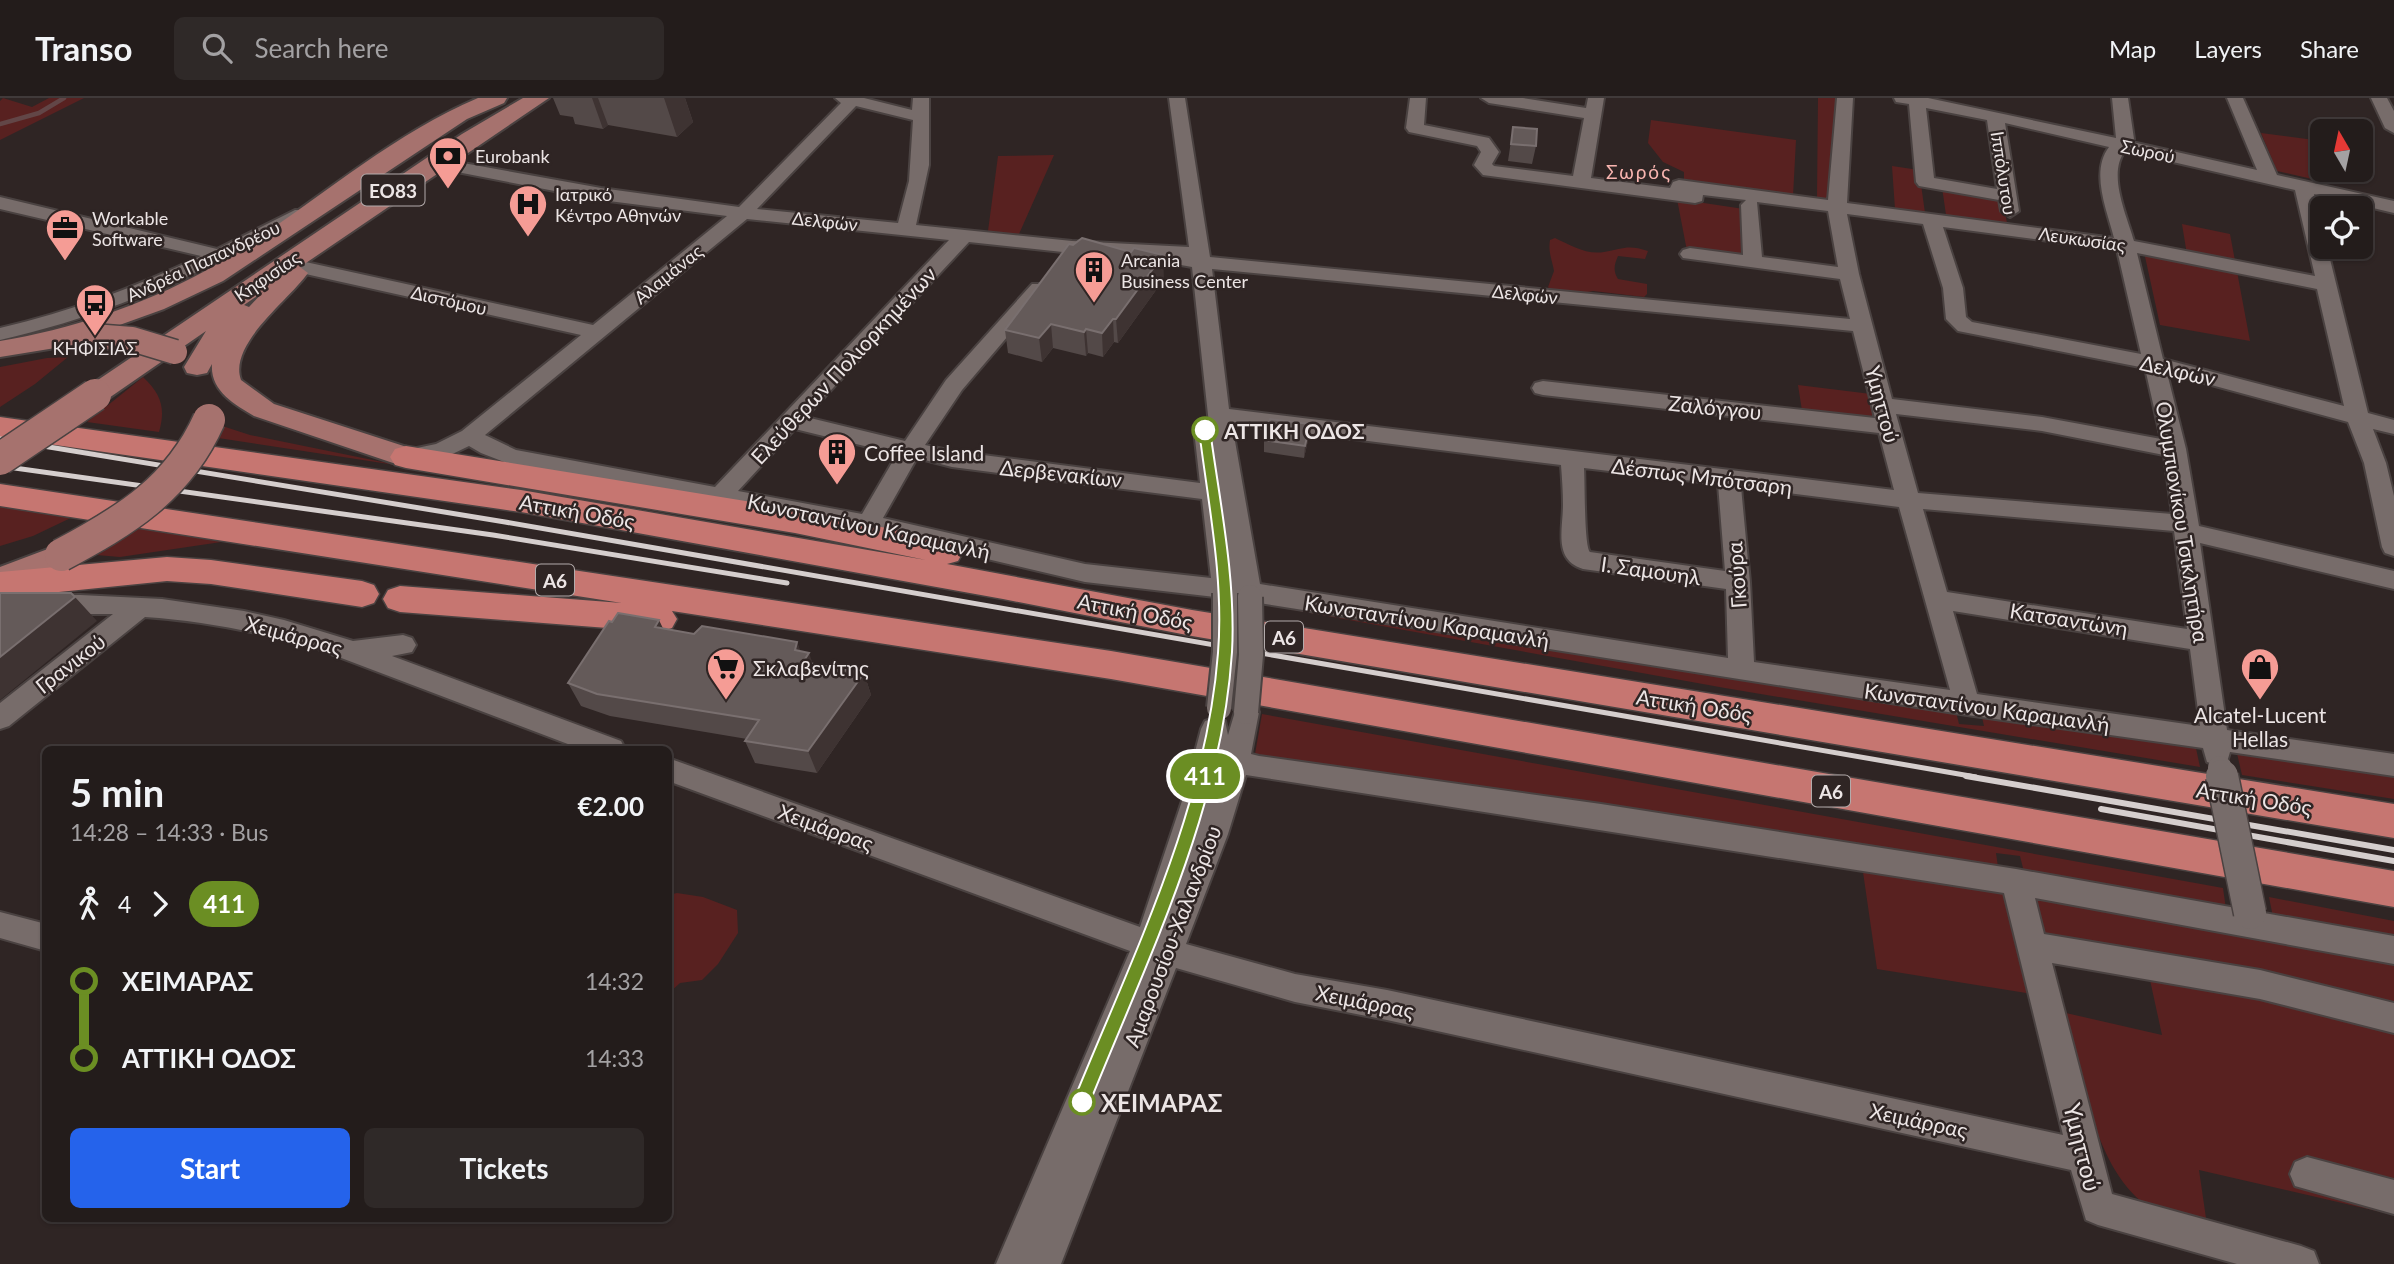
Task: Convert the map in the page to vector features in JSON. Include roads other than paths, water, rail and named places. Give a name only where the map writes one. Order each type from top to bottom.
[{"type":"highway","name":"Αττική Οδός","points":[[0,427],[521,501],[1003,586],[1192,623],[2394,821]]},
{"type":"highway","points":[[406,457],[795,521],[894,540],[1013,568],[1192,623]]},
{"type":"highway","name":"Α6","points":[[0,495],[1111,665],[1237,712],[2394,889]]},
{"type":"highway","points":[[0,585],[167,569],[211,572],[362,594]]},
{"type":"highway","points":[[400,599],[643,617],[967,663],[1177,687],[1237,712]]},
{"type":"main road","points":[[0,349],[55,339],[123,317],[186,290],[252,253],[459,114],[496,98]]},
{"type":"main road","name":"Κηφισίας","points":[[0,459],[85,392],[358,198],[510,98]]},
{"type":"main road","points":[[194,365],[232,319],[301,267],[526,113],[538,98]]},
{"type":"main road","name":"Κηφισίας","points":[[0,439],[85,392],[470,139],[538,98]]},
{"type":"main road","points":[[301,267],[255,316],[236,341],[226,360],[224,372],[229,385],[242,398],[264,410],[406,457]]},
{"type":"main road","points":[[0,342],[115,337],[148,342],[176,352],[194,365],[208,385],[210,412],[201,440],[188,461],[160,491],[127,517],[61,555],[0,579]]},
{"type":"main road","points":[[210,412],[274,433],[406,457]]},
{"type":"main road","points":[[0,603],[44,603]]},
{"type":"street","name":"Αμαρουσίου-Χαλανδρίου","points":[[1014,1264],[1158,948],[1214,834],[1236,761],[1237,712],[1251,655],[1237,593],[1219,415],[1165,98]]},
{"type":"street","name":"Αμαρουσίου-Χαλανδρίου","points":[[1177,98],[1194,257],[1210,492],[1223,566],[1237,593]]},
{"type":"street","name":"Λευκωσίας","points":[[1418,98],[1416,128],[1483,142],[1490,152],[1483,165],[1485,169],[1751,205],[1931,220],[2125,245],[2324,284]]},
{"type":"street","points":[[1489,98],[1595,106],[1581,182]]},
{"type":"street","name":"Υμηττού","points":[[1845,98],[1838,213],[1849,274],[1888,427],[1967,705]]},
{"type":"street","name":"Ολυμπιονίκου Τσικλητήρα","points":[[2120,98],[2126,139],[2111,157],[2108,167],[2175,449],[2188,528],[2215,741],[2251,918]]},
{"type":"street","points":[[2235,98],[2269,178]]},
{"type":"street","points":[[2379,98],[2394,128]]},
{"type":"street","points":[[848,99],[921,107],[918,187],[905,230]]},
{"type":"street","name":"Αλαμάνας","points":[[406,457],[441,451],[470,436],[743,213],[848,99]]},
{"type":"street","points":[[1919,100],[1926,182],[2008,196]]},
{"type":"street","name":"Σωρού","points":[[1919,100],[2394,207]]},
{"type":"street","name":"Ιππόλυτου","points":[[1995,116],[2012,230]]},
{"type":"street","name":"Δελφών","points":[[452,166],[601,194],[743,213],[1194,257],[1693,312],[1862,326]]},
{"type":"street","points":[[2303,185],[2324,284],[2358,418],[2375,463],[2394,547]]},
{"type":"street","points":[[1679,195],[1679,186],[1838,213]]},
{"type":"street","points":[[0,203],[220,255]]},
{"type":"street","name":"Ανδρέα Παπανδρέου","points":[[0,334],[51,323],[126,299],[323,204]]},
{"type":"street","points":[[1751,205],[1753,262]]},
{"type":"street","name":"Δελφών","points":[[1931,220],[1953,288],[1956,319],[1972,330],[2156,363],[2394,428]]},
{"type":"street","name":"Ελεύθερων Πολιορκημένων","points":[[721,494],[964,236]]},
{"type":"street","points":[[867,523],[954,385],[1072,247]]},
{"type":"street","points":[[1690,254],[1849,274]]},
{"type":"street","name":"Διστόμου","points":[[301,267],[597,332]]},
{"type":"street","name":"Ζαλόγγου","points":[[1543,388],[1888,427]]},
{"type":"street","points":[[1882,405],[2033,423],[2175,449]]},
{"type":"street","name":"Δέσπως Μπότσαρη","points":[[1219,415],[1729,479],[2188,528],[2394,580]]},
{"type":"street","name":"Δερβενακίων","points":[[790,421],[910,451],[989,465],[1210,492]]},
{"type":"street","name":"Κωνσταντίνου Καραμανλή","points":[[470,436],[489,448],[512,457],[867,523],[1059,568],[1116,578],[1237,593],[1967,705],[2394,765]]},
{"type":"street","name":"Ι. Σαμουηλ","points":[[1572,460],[1575,504],[1573,546],[1576,554],[1583,560],[1601,565],[1738,582]]},
{"type":"street","name":"Γκούρα","points":[[1729,479],[1738,582],[1741,670]]},
{"type":"street","name":"Κατσαντώνη","points":[[1936,599],[2202,640]]},
{"type":"street","name":"Χειμάρρας","points":[[44,603],[139,608],[261,624],[296,632],[351,650],[603,746]]},
{"type":"street","name":"Γρανικού","points":[[0,718],[139,608]]},
{"type":"street","points":[[351,650],[402,645]]},
{"type":"street","name":"Αμαρουσίου-Χαλανδρίου","points":[[1042,1264],[1158,948],[1205,776],[1237,712]]},
{"type":"street","points":[[1237,712],[1216,744],[1236,761],[1287,772],[1601,816],[2251,918],[2394,950]]},
{"type":"street","name":"Χειμάρρας","points":[[672,770],[1219,969],[1295,988],[1387,1005],[2084,1156]]},
{"type":"street","name":"Υμηττού","points":[[2016,882],[2098,1208],[2301,1264]]},
{"type":"street","points":[[0,925],[42,937]]},
{"type":"street","points":[[2033,946],[2259,983],[2328,998],[2394,1018]]},
{"type":"street","points":[[2307,1174],[2394,1197]]},
{"type":"waterway","points":[[0,124],[39,113],[64,98]]},
{"type":"railway","points":[[0,439],[505,522],[1976,777]]},
{"type":"railway","points":[[0,466],[493,535],[787,583]]},
{"type":"railway","points":[[1966,776],[2394,850]]},
{"type":"railway","points":[[2101,809],[2394,861]]},
{"type":"place","name":"Eurobank","points":[[448,190]]},
{"type":"place","name":"Ιατρικό Κέντρο Αθηνών","points":[[528,238]]},
{"type":"place","name":"Workable Software","points":[[65,262]]},
{"type":"place","name":"Arcania Business Center","points":[[1094,304]]},
{"type":"place","name":"ΚΗΦΙΣΙΑΣ","points":[[95,337]]},
{"type":"place","name":"ΑΤΤΙΚΗ ΟΔΟΣ","points":[[1205,430]]},
{"type":"place","name":"Coffee Island","points":[[837,486]]},
{"type":"place","name":"Σκλαβενίτης","points":[[726,701]]},
{"type":"place","name":"Alcatel-Lucent Hellas","points":[[2260,701]]},
{"type":"place","name":"ΧΕΙΜΑΡΑΣ","points":[[1082,1102]]},
{"type":"district","name":"Σωρός","points":[[1639,171]]}]
